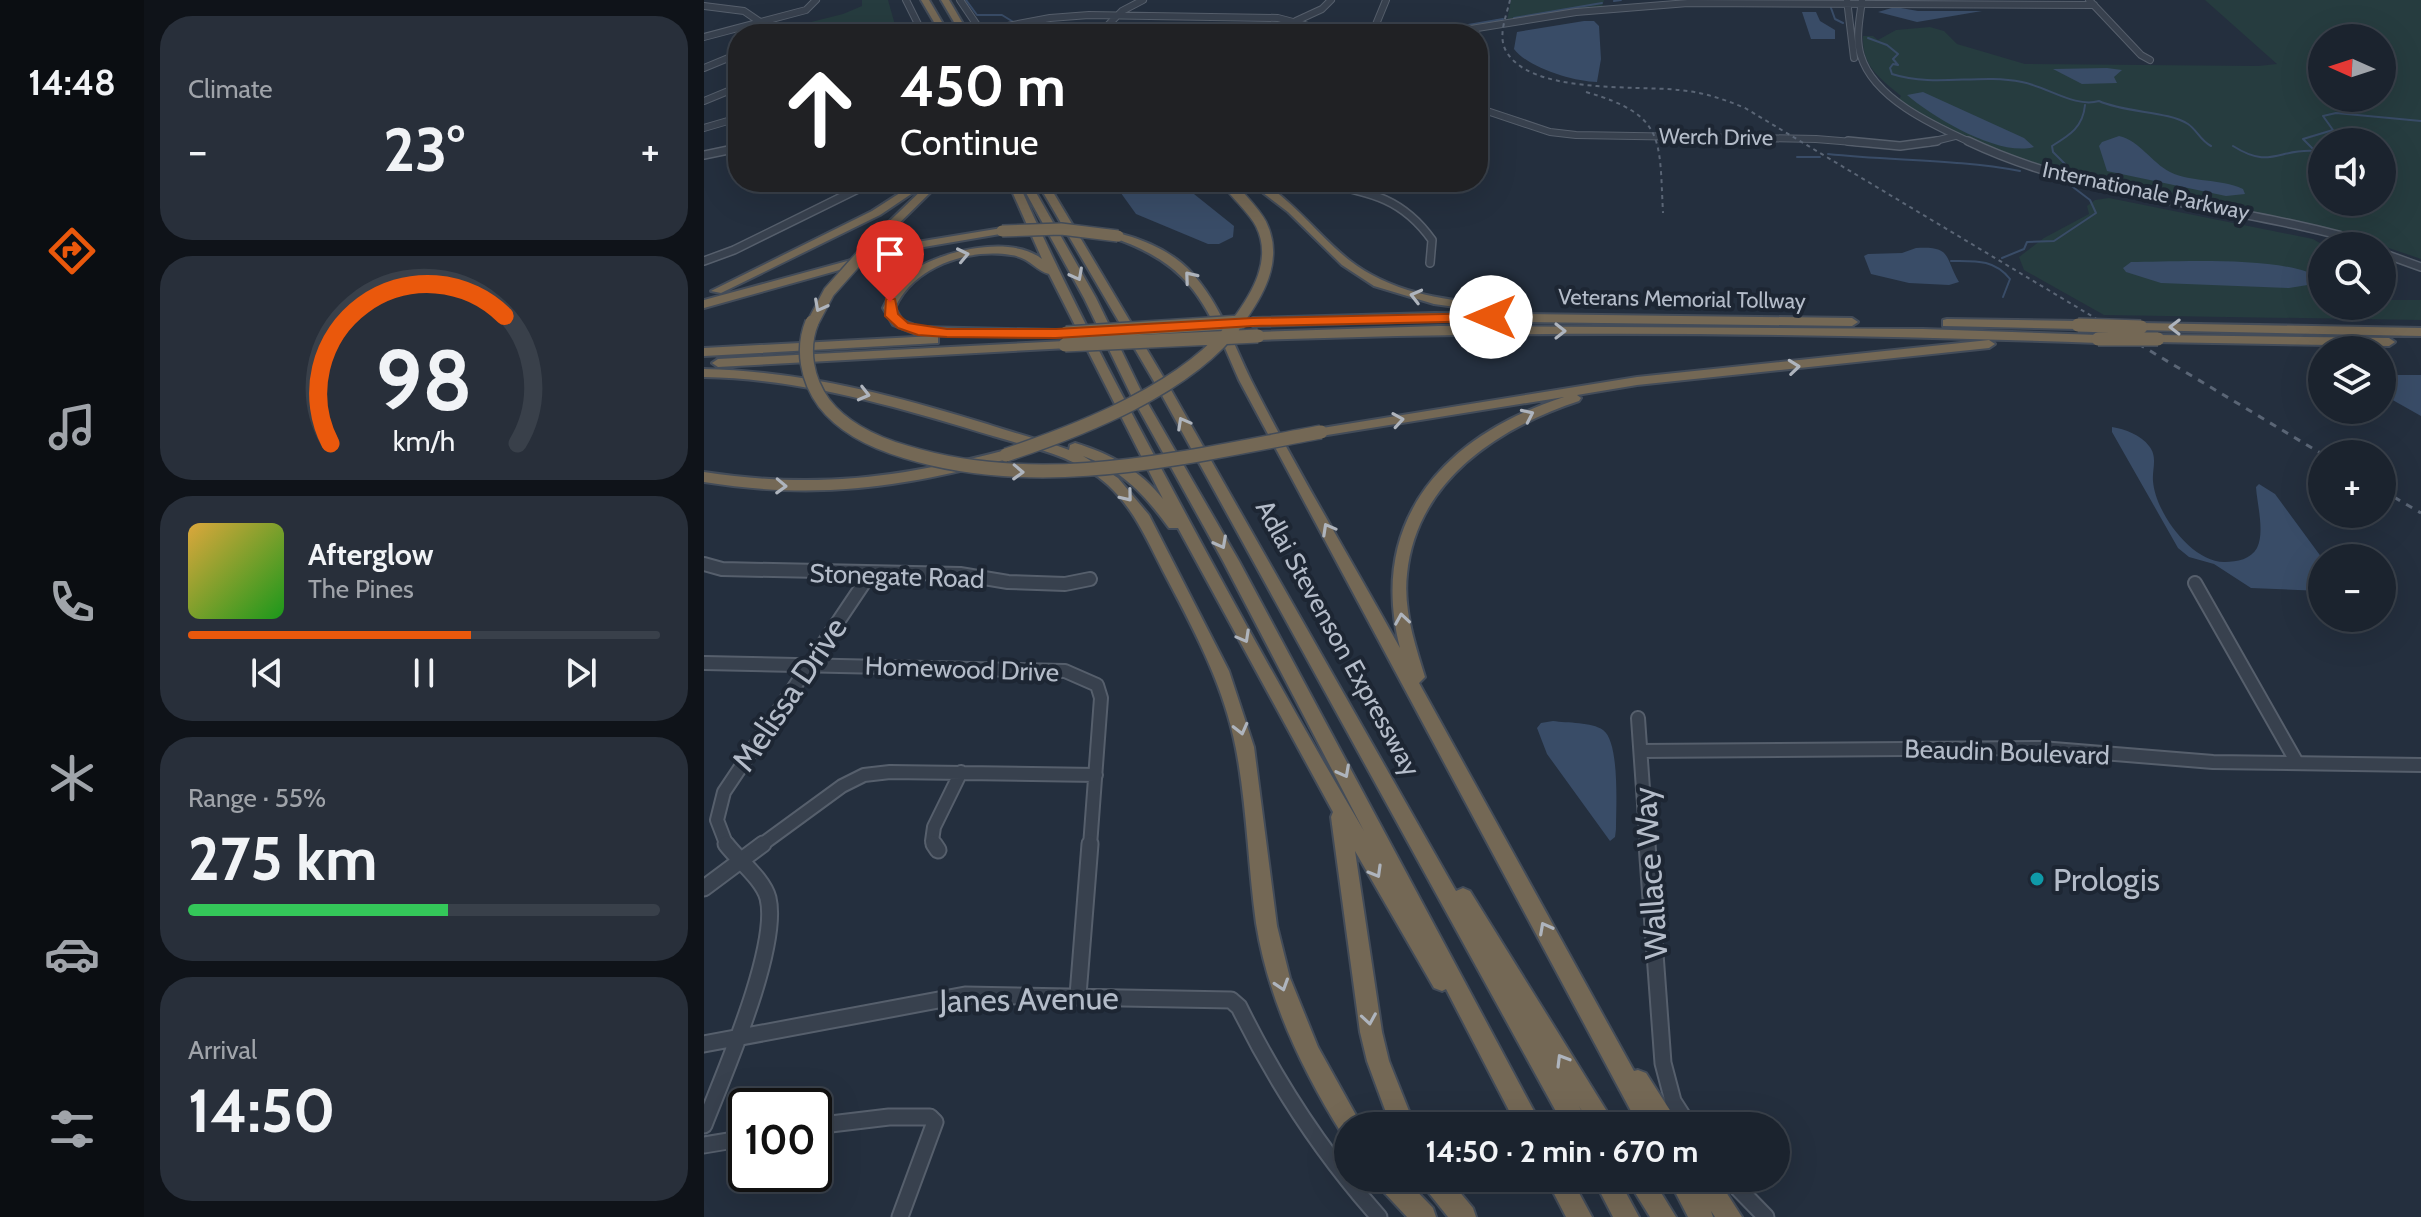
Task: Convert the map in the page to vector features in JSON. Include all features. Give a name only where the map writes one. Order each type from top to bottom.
[{"type":"highway","points":[[945,0],[959,24]]},
{"type":"highway","points":[[926,2],[937,24]]},
{"type":"highway","points":[[704,296],[876,213],[909,192]]},
{"type":"highway","points":[[926,192],[842,273],[822,301],[809,331],[806,353],[811,380],[828,408],[848,426],[883,445],[924,459],[968,468],[1005,472],[1063,472],[1589,388],[2059,338]]},
{"type":"highway","points":[[1017,192],[1036,237],[1207,568],[1376,873],[1514,1097]]},
{"type":"highway","points":[[1031,192],[1090,298],[1137,395],[1210,523],[1364,809],[1522,1112]]},
{"type":"highway","name":"Adlai Stevenson Expressway","points":[[1048,192],[1157,376],[1569,1112]]},
{"type":"highway","points":[[704,477],[758,485],[867,485],[922,477],[1006,455],[1091,425],[1157,391],[1196,363],[1248,313],[1261,287],[1268,246],[1263,227],[1255,211],[1234,192]]},
{"type":"highway","points":[[1270,192],[1346,264],[1398,291],[1478,307],[1604,318]]},
{"type":"highway","points":[[704,304],[917,245],[1002,231],[1061,229],[1118,236],[1141,242],[1172,258],[1207,298],[1245,380],[1644,1112]]},
{"type":"highway","points":[[1062,337],[918,331],[894,319],[890,302],[900,286],[930,266],[967,254],[998,251],[1018,252],[1038,259],[1072,307]]},
{"type":"highway","name":"Veterans Memorial Tollway","points":[[704,364],[1253,322],[1604,318],[2421,332]]},
{"type":"highway","name":"Veterans Memorial Tollway","points":[[704,352],[1062,337],[1258,336],[1454,330],[1923,333],[2098,339],[2421,343]]},
{"type":"highway","points":[[1433,720],[1401,620],[1399,574],[1402,553],[1414,520],[1447,469],[1498,430],[1566,400],[1754,371]]},
{"type":"highway","points":[[704,373],[794,378],[1033,436],[1113,462],[1151,490],[1207,568]]},
{"type":"highway","points":[[957,419],[1086,463],[1119,486],[1144,519],[1234,703],[1243,738],[1267,927],[1276,966],[1304,1042],[1342,1112]]},
{"type":"highway","points":[[1318,662],[1595,1112]]},
{"type":"highway","points":[[1338,803],[1371,1032],[1378,1061],[1398,1112]]},
{"type":"highway","points":[[1582,997],[1659,1112]]},
{"type":"highway","points":[[1401,1192],[1424,1217]]},
{"type":"highway","points":[[1444,1192],[1464,1217]]},
{"type":"highway","points":[[1566,1192],[1580,1217]]},
{"type":"highway","points":[[1613,1192],[1627,1217]]},
{"type":"highway","points":[[1647,1192],[1664,1217]]},
{"type":"highway","points":[[1688,1192],[1701,1217]]},
{"type":"highway","points":[[1712,1192],[1730,1217]]},
{"type":"street","points":[[714,7],[724,0]]},
{"type":"street","points":[[906,0],[918,24]]},
{"type":"street","points":[[960,0],[976,24]]},
{"type":"street","points":[[1108,24],[1143,0]]},
{"type":"street","points":[[1296,21],[1322,9],[1331,0]]},
{"type":"street","points":[[1376,24],[1386,0]]},
{"type":"street","points":[[1488,26],[1610,7],[1848,2],[2092,2],[2141,55],[2150,60]]},
{"type":"street","name":"Internationale Parkway","points":[[1848,2],[1851,46],[1856,63],[1866,79],[1902,111],[1990,157],[2100,185],[2275,219],[2320,232]]},
{"type":"street","name":"Internationale Parkway","points":[[1861,2],[1859,49],[1871,75],[1892,97],[1952,137]]},
{"type":"street","points":[[748,24],[816,4]]},
{"type":"street","points":[[704,9],[714,7],[744,11],[761,20]]},
{"type":"street","points":[[1488,29],[1610,7]]},
{"type":"street","points":[[1023,24],[1059,17],[1116,16],[1273,18],[1306,24]]},
{"type":"street","points":[[761,20],[761,24]]},
{"type":"street","points":[[704,37],[728,30]]},
{"type":"street","points":[[704,68],[728,58]]},
{"type":"street","points":[[704,101],[728,91]]},
{"type":"street","name":"Werch Drive","points":[[1488,111],[1550,132],[1576,135],[1834,139],[1899,149],[1926,146],[1952,137]]},
{"type":"street","points":[[704,128],[728,121]]},
{"type":"street","points":[[704,153],[728,149]]},
{"type":"street","name":"Internationale Parkway","points":[[2044,172],[2091,188],[2308,232]]},
{"type":"street","points":[[704,261],[747,244],[852,192]]},
{"type":"street","points":[[1369,192],[1409,211],[1432,240],[1430,263]]},
{"type":"street","name":"Internationale Parkway","points":[[2396,255],[2421,264]]},
{"type":"street","name":"Stonegate Road","points":[[704,564],[722,569],[960,574],[1008,582],[1065,584],[1090,579]]},
{"type":"street","name":"Melissa Drive","points":[[704,1125],[766,947],[768,910],[768,898],[742,861],[716,832],[720,801],[870,574]]},
{"type":"street","points":[[2195,583],[2296,761]]},
{"type":"street","name":"Homewood Drive","points":[[704,663],[1078,674],[1097,685],[1101,698],[1078,995]]},
{"type":"street","name":"Wallace Way","points":[[1638,718],[1663,1063],[1673,1101],[1680,1112]]},
{"type":"street","name":"Beaudin Boulevard","points":[[1641,751],[2041,748],[2200,762],[2421,765]]},
{"type":"street","points":[[938,850],[932,841],[934,827],[961,772]]},
{"type":"street","points":[[704,888],[842,786],[864,775],[961,772],[1096,775]]},
{"type":"street","name":"Janes Avenue","points":[[704,1044],[965,995],[1231,1000],[1239,1007],[1274,1075],[1310,1131],[1379,1217]]},
{"type":"street","points":[[832,1124],[889,1117],[930,1117],[935,1122],[900,1217]]},
{"type":"street","points":[[704,1145],[728,1141]]},
{"type":"street","points":[[1742,1192],[1766,1217]]},
{"type":"green space","points":[[862,0],[888,0],[895,24],[807,23],[843,14],[862,6]]},
{"type":"green space","points":[[1511,0],[1604,0],[1602,7],[1507,21]]},
{"type":"green space","points":[[2205,0],[2421,0],[2421,259],[2396,251],[2396,232],[2336,232],[2124,188],[2076,177],[1984,146],[1940,125],[1899,99],[1901,96],[1869,64],[1863,36],[1873,36],[1878,40],[1896,30],[1930,27],[1944,31],[1957,44],[2025,64],[2277,64]]},
{"type":"green space","points":[[2109,198],[2308,238],[2308,318],[2104,315],[2024,270],[2019,257],[2044,238],[2089,214],[2087,206],[2095,200]]},
{"type":"green space","points":[[2396,300],[2421,300],[2421,320],[2396,320]]},
{"type":"water","points":[[1895,7],[1918,11],[1982,11],[1917,22],[1878,12]]},
{"type":"water","points":[[1802,12],[1816,12],[1820,21],[1835,30],[1835,39],[1811,39]]},
{"type":"water","points":[[1594,21],[1599,26],[1601,59],[1597,82],[1552,72],[1529,62],[1514,49],[1517,32]]},
{"type":"water","points":[[2053,69],[2122,70],[2114,77],[2117,83],[2082,84]]},
{"type":"water","points":[[1923,92],[2024,138],[2034,147],[2020,149],[2003,146],[1968,133],[1907,95]]},
{"type":"water","points":[[2119,136],[2133,142],[2170,172],[2225,183],[2243,189],[2245,194],[2226,196],[2107,171],[2099,146]]},
{"type":"water","points":[[1120,192],[1192,192],[1234,226],[1233,237],[1219,244],[1208,244],[1136,214]]},
{"type":"water","points":[[1916,248],[1936,249],[1945,254],[1959,282],[1949,285],[1909,283],[1871,274],[1864,256],[1902,253]]},
{"type":"water","points":[[2131,262],[2258,263],[2305,271],[2308,273],[2308,285],[2289,288],[2161,283],[2126,272],[2123,268]]},
{"type":"water","points":[[2396,375],[2421,375],[2421,416],[2396,402]]},
{"type":"water","points":[[2112,427],[2122,429],[2149,446],[2154,459],[2153,481],[2160,507],[2188,545],[2213,560],[2239,560],[2254,552],[2260,534],[2256,487],[2259,484],[2275,494],[2312,544],[2308,544],[2308,590],[2251,588],[2214,564],[2189,557],[2178,548]]},
{"type":"water","points":[[1553,721],[1593,726],[1603,730],[1608,737],[1615,761],[1616,792],[1616,829],[1615,837],[1610,841],[1547,754],[1537,728],[1541,723]]},
{"type":"waterway","points":[[966,0],[977,15],[1002,15],[1015,23]]},
{"type":"waterway","points":[[1614,1],[1621,0]]},
{"type":"waterway","points":[[1514,18],[1602,3]]},
{"type":"waterway","points":[[1831,8],[1835,19],[1843,23]]},
{"type":"waterway","points":[[1474,24],[1503,19]]},
{"type":"waterway","points":[[1868,38],[1887,45],[1898,54],[1893,59],[1898,65],[1893,64],[1890,68],[1892,74],[1924,80],[2022,82],[2080,102],[2099,101],[2180,120],[2191,126],[2211,146]]},
{"type":"waterway","points":[[2059,169],[2065,164],[2053,152],[2052,146],[2074,130],[2082,119],[2085,105]]},
{"type":"waterway","points":[[2233,146],[2246,153],[2266,157],[2315,151],[2303,139],[2333,130],[2323,116],[2336,113],[2421,121]]},
{"type":"waterway","points":[[1828,154],[1972,164],[2020,171]]},
{"type":"waterway","points":[[1797,157],[1820,157]]},
{"type":"waterway","points":[[2002,258],[2024,249],[2027,242],[2054,241],[2096,213],[2090,200],[2069,184]]},
{"type":"waterway","points":[[1951,261],[1984,262],[2004,272],[2010,279],[2003,297]]},
{"type":"railway","points":[[1510,0],[1503,31],[1505,49],[1517,64],[1535,74],[1584,85],[1688,91],[1745,108],[2105,324]]},
{"type":"railway","points":[[1586,92],[1631,110],[1653,133],[1661,166],[1663,213]]},
{"type":"railway","points":[[2102,322],[2308,446]]},
{"type":"railway","points":[[2396,498],[2421,513]]},
{"type":"place","name":"Prologis","points":[[2037,879]]},
{"type":"route","points":[[890,302],[892,316],[903,326],[918,331],[947,333],[1056,334],[1253,322],[1491,317]]}]
